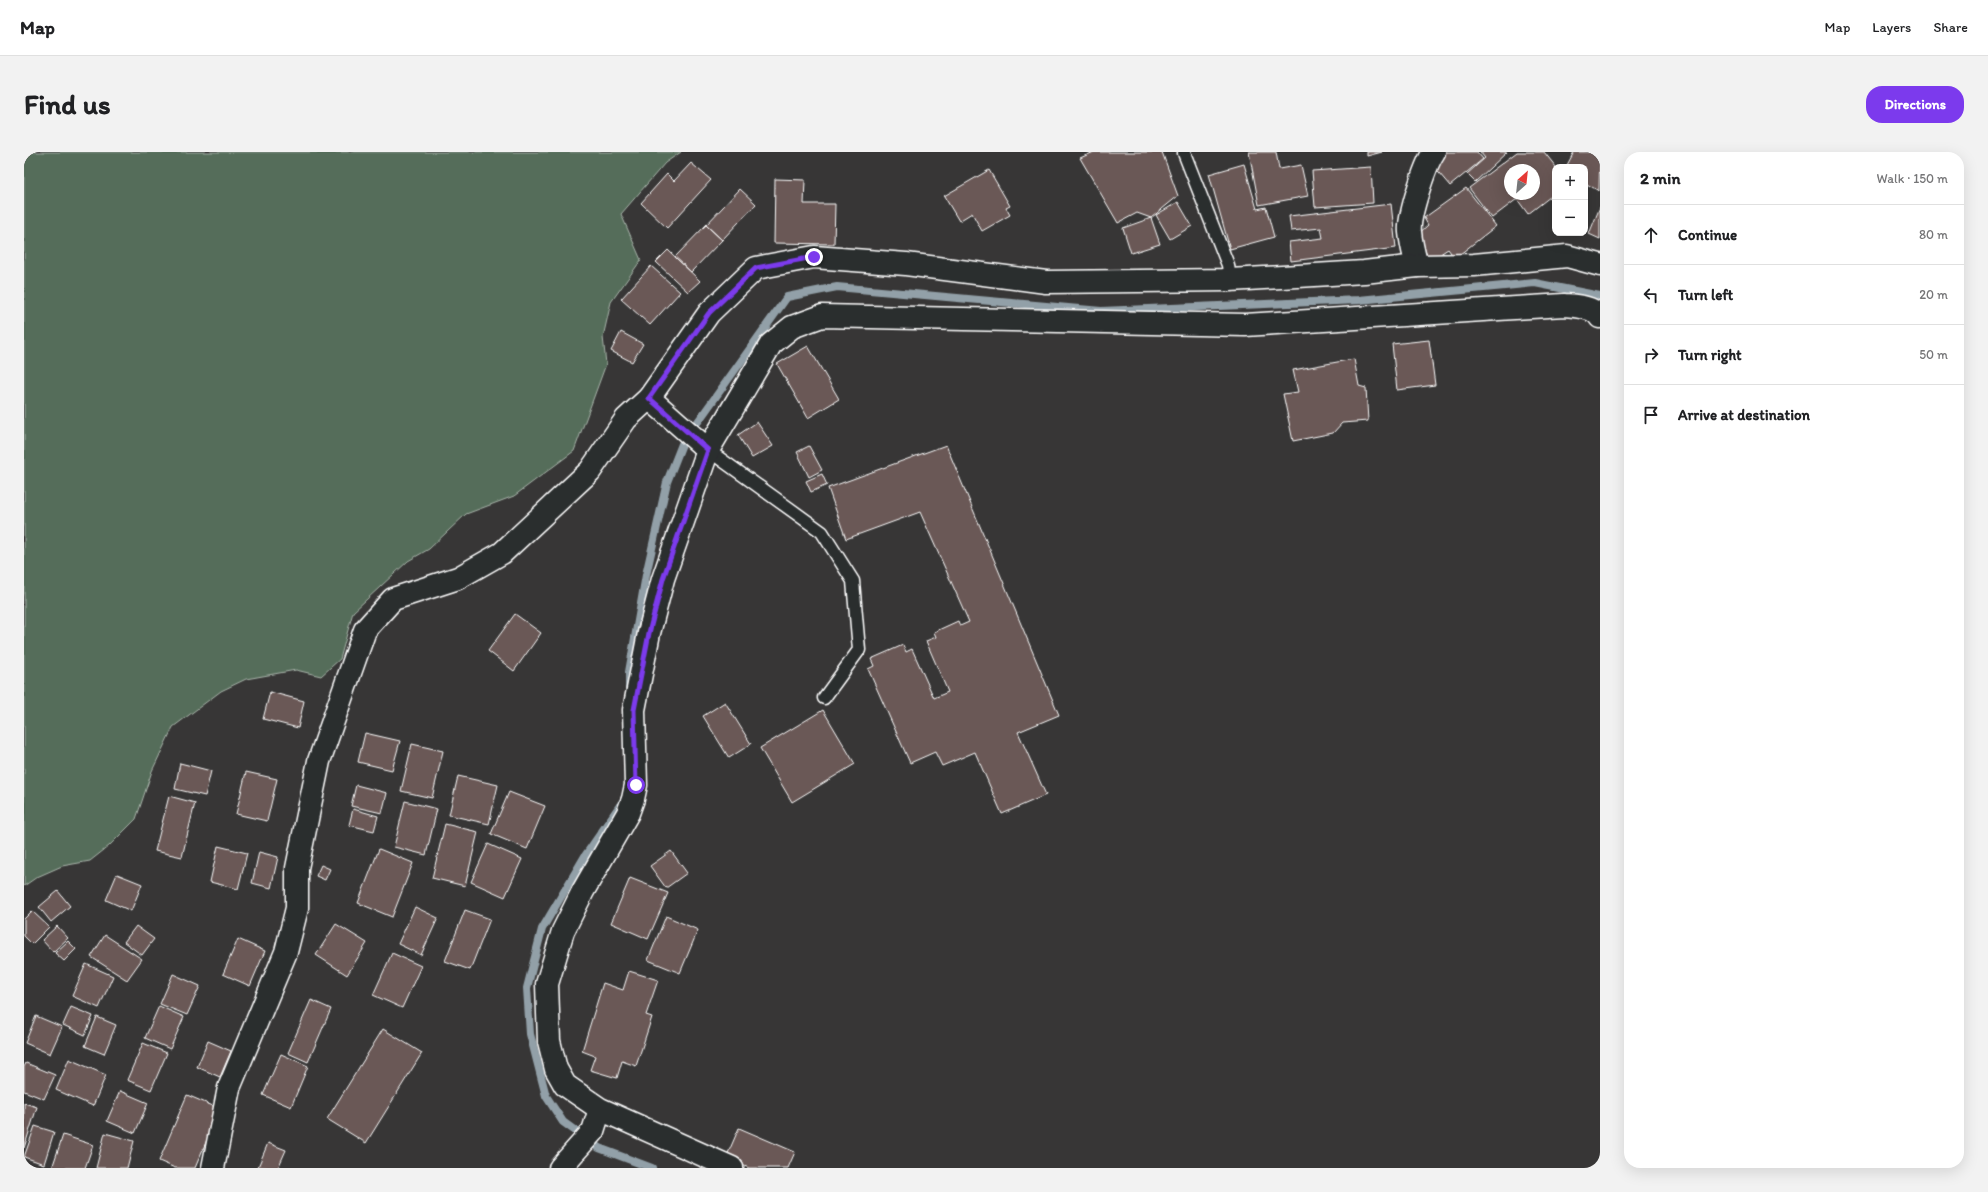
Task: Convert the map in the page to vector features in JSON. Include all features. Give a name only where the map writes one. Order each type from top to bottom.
[{"type":"street","points":[[1417,266],[1409,231],[1420,182],[1428,160],[1434,152]]},
{"type":"street","points":[[213,1168],[229,1088],[286,952],[296,908],[297,868],[319,761],[365,630],[393,599],[458,578],[502,553],[590,471],[626,419],[649,398],[709,313],[756,268],[814,257],[906,264],[1046,282],[1230,280],[1364,272],[1417,266],[1474,265],[1567,256],[1600,264]]},
{"type":"street","points":[[732,1168],[600,1109],[566,1085],[556,1069],[549,1041],[547,984],[563,931],[583,891],[628,813],[633,799],[636,785],[634,710],[649,633],[663,579],[708,450],[771,344],[792,327],[822,316],[1245,326],[1564,305],[1584,307],[1600,316]]},
{"type":"street","points":[[649,398],[708,450]]},
{"type":"street","points":[[565,1163],[593,1131],[600,1109]]},
{"type":"lane","points":[[1184,153],[1228,265],[1230,280]]},
{"type":"lane","points":[[708,450],[822,532],[853,581],[858,650],[824,698]]},
{"type":"green space","points":[[24,152],[681,152],[665,163],[621,214],[641,260],[611,302],[603,337],[606,364],[574,451],[514,496],[466,514],[429,549],[408,561],[353,612],[340,659],[321,676],[296,670],[246,679],[221,691],[173,727],[152,771],[136,819],[109,846],[90,861],[62,866],[37,877],[24,886]]},
{"type":"building","points":[[1094,152],[1162,152],[1178,196],[1151,218],[1137,213],[1118,223],[1080,158]]},
{"type":"building","points":[[1249,152],[1276,152],[1279,169],[1301,165],[1308,196],[1259,205]]},
{"type":"building","points":[[1367,152],[1382,152],[1367,156]]},
{"type":"building","points":[[1438,152],[1477,152],[1483,159],[1450,186],[1428,160]]},
{"type":"building","points":[[1480,152],[1507,152],[1475,182],[1467,174],[1485,158]]},
{"type":"building","points":[[1517,152],[1544,152],[1554,164],[1552,164],[1552,195],[1528,214],[1518,200],[1540,200],[1540,164],[1504,164],[1504,200],[1516,200],[1492,218],[1469,188]]},
{"type":"building","points":[[1574,152],[1600,152],[1599,191],[1588,185],[1588,164],[1568,164]]},
{"type":"building","points":[[691,163],[711,180],[667,228],[641,203],[667,174],[674,181]]},
{"type":"building","points":[[1244,164],[1257,209],[1266,207],[1274,237],[1230,249],[1209,174]]},
{"type":"building","points":[[1371,167],[1373,203],[1315,207],[1312,171]]},
{"type":"building","points":[[989,170],[1010,206],[1006,208],[1010,215],[982,231],[972,213],[959,221],[944,196]]},
{"type":"building","points":[[775,179],[805,180],[804,204],[835,204],[834,244],[774,243]]},
{"type":"building","points":[[1466,188],[1496,226],[1455,258],[1448,249],[1431,260],[1415,237],[1428,225],[1424,218]]},
{"type":"building","points":[[740,189],[756,204],[722,240],[706,225]]},
{"type":"building","points":[[1178,202],[1192,226],[1170,239],[1156,215]]},
{"type":"building","points":[[1391,204],[1396,248],[1291,261],[1289,242],[1323,238],[1321,228],[1291,231],[1289,216]]},
{"type":"building","points":[[1600,207],[1600,239],[1589,234]]},
{"type":"building","points":[[1151,218],[1160,244],[1131,253],[1123,228]]},
{"type":"building","points":[[706,225],[722,240],[691,272],[675,257]]},
{"type":"building","points":[[668,250],[700,281],[688,292],[656,262]]},
{"type":"building","points":[[651,266],[680,292],[650,325],[621,299]]},
{"type":"building","points":[[621,332],[643,344],[632,362],[611,351]]},
{"type":"building","points":[[1429,340],[1435,385],[1397,390],[1392,344]]},
{"type":"building","points":[[808,346],[839,399],[808,418],[777,364]]},
{"type":"building","points":[[1354,359],[1359,386],[1366,388],[1368,421],[1342,423],[1333,433],[1293,441],[1283,394],[1298,392],[1293,370]]},
{"type":"building","points":[[757,422],[773,446],[752,458],[738,435]]},
{"type":"building","points":[[946,445],[1059,715],[1018,732],[1046,795],[1002,814],[975,752],[942,766],[935,752],[910,763],[868,669],[874,666],[871,659],[903,645],[906,652],[912,649],[934,698],[948,692],[926,641],[936,637],[934,632],[958,621],[960,626],[969,622],[920,512],[846,539],[828,488]]},
{"type":"building","points":[[809,446],[822,470],[809,477],[797,452]]},
{"type":"building","points":[[822,474],[827,485],[811,492],[806,481]]},
{"type":"building","points":[[515,614],[541,633],[514,671],[488,651]]},
{"type":"building","points":[[270,692],[304,701],[298,728],[263,719]]},
{"type":"building","points":[[725,702],[751,744],[729,758],[703,716]]},
{"type":"building","points":[[823,710],[855,764],[792,802],[760,748]]},
{"type":"building","points":[[365,733],[400,741],[392,770],[358,762]]},
{"type":"building","points":[[412,744],[443,751],[432,798],[401,791]]},
{"type":"building","points":[[180,763],[211,771],[205,796],[175,789]]},
{"type":"building","points":[[246,772],[277,779],[267,821],[236,814]]},
{"type":"building","points":[[458,776],[498,785],[489,824],[449,815]]},
{"type":"building","points":[[356,785],[387,793],[382,813],[351,806]]},
{"type":"building","points":[[509,792],[545,806],[527,849],[491,834]]},
{"type":"building","points":[[169,796],[195,803],[182,857],[155,851]]},
{"type":"building","points":[[405,801],[437,809],[426,855],[394,847]]},
{"type":"building","points":[[353,809],[378,816],[374,831],[349,825]]},
{"type":"building","points":[[445,824],[478,832],[465,886],[432,878]]},
{"type":"building","points":[[488,844],[522,859],[505,897],[471,882]]},
{"type":"building","points":[[218,846],[247,853],[238,889],[210,882]]},
{"type":"building","points":[[379,849],[413,863],[392,917],[358,903]]},
{"type":"building","points":[[671,851],[687,873],[666,888],[650,866]]},
{"type":"building","points":[[259,852],[278,857],[271,888],[252,883]]},
{"type":"building","points":[[321,865],[330,869],[325,880],[316,876]]},
{"type":"building","points":[[117,874],[142,884],[131,911],[106,900]]},
{"type":"building","points":[[630,878],[668,893],[648,939],[611,923]]},
{"type":"building","points":[[58,891],[70,906],[51,922],[39,907]]},
{"type":"building","points":[[415,907],[438,918],[421,955],[398,944]]},
{"type":"building","points":[[465,910],[490,919],[470,970],[445,961]]},
{"type":"building","points":[[32,911],[49,927],[32,944],[24,936],[24,919]]},
{"type":"building","points":[[666,916],[698,930],[680,973],[648,960]]},
{"type":"building","points":[[336,924],[367,943],[347,975],[316,955]]},
{"type":"building","points":[[57,926],[68,938],[53,952],[42,940]]},
{"type":"building","points":[[136,926],[154,939],[142,955],[124,942]]},
{"type":"building","points":[[105,935],[142,959],[127,980],[91,957]]},
{"type":"building","points":[[238,939],[265,951],[250,986],[223,974]]},
{"type":"building","points":[[68,941],[76,949],[64,961],[55,953]]},
{"type":"building","points":[[392,953],[421,966],[402,1008],[373,995]]},
{"type":"building","points":[[86,964],[113,976],[99,1008],[72,996]]},
{"type":"building","points":[[629,971],[658,980],[646,1015],[652,1017],[636,1066],[622,1061],[617,1078],[590,1070],[595,1056],[582,1051],[603,983],[623,990]]},
{"type":"building","points":[[173,974],[200,986],[187,1015],[160,1004]]},
{"type":"building","points":[[311,1000],[331,1009],[308,1062],[288,1053]]},
{"type":"building","points":[[159,1006],[184,1017],[170,1049],[145,1038]]},
{"type":"building","points":[[71,1007],[93,1016],[85,1035],[63,1025]]},
{"type":"building","points":[[36,1016],[62,1027],[50,1054],[25,1043]]},
{"type":"building","points":[[97,1017],[116,1025],[104,1054],[85,1046]]},
{"type":"building","points":[[383,1029],[422,1053],[366,1143],[327,1119]]},
{"type":"building","points":[[208,1041],[231,1051],[220,1077],[197,1067]]},
{"type":"building","points":[[143,1043],[167,1053],[151,1090],[127,1080]]},
{"type":"building","points":[[281,1054],[308,1066],[291,1107],[263,1095]]},
{"type":"building","points":[[69,1059],[106,1075],[93,1106],[56,1090]]},
{"type":"building","points":[[26,1063],[55,1075],[44,1099],[24,1091],[24,1067]]},
{"type":"building","points":[[120,1091],[148,1103],[135,1133],[107,1121]]},
{"type":"building","points":[[187,1095],[220,1109],[195,1168],[175,1168],[159,1161]]},
{"type":"building","points":[[24,1103],[37,1107],[24,1148]]},
{"type":"building","points":[[35,1126],[54,1132],[44,1164],[24,1157]]},
{"type":"building","points":[[739,1128],[795,1152],[788,1168],[749,1168],[726,1158]]},
{"type":"building","points":[[105,1133],[134,1141],[127,1168],[96,1168]]},
{"type":"building","points":[[63,1135],[93,1145],[85,1168],[52,1168]]},
{"type":"building","points":[[268,1143],[286,1150],[278,1168],[258,1167]]},
{"type":"waterway","points":[[629,688],[629,672],[646,575],[667,482],[682,444],[787,297],[837,287],[1101,311],[1359,300],[1535,283],[1600,296]]},
{"type":"waterway","points":[[623,801],[585,856],[542,929],[527,988],[530,1034],[546,1096],[563,1122],[599,1148],[652,1168]]},
{"type":"route","points":[[636,785],[634,710],[649,633],[663,579],[708,450],[649,398],[709,313],[756,268],[814,257]]}]
